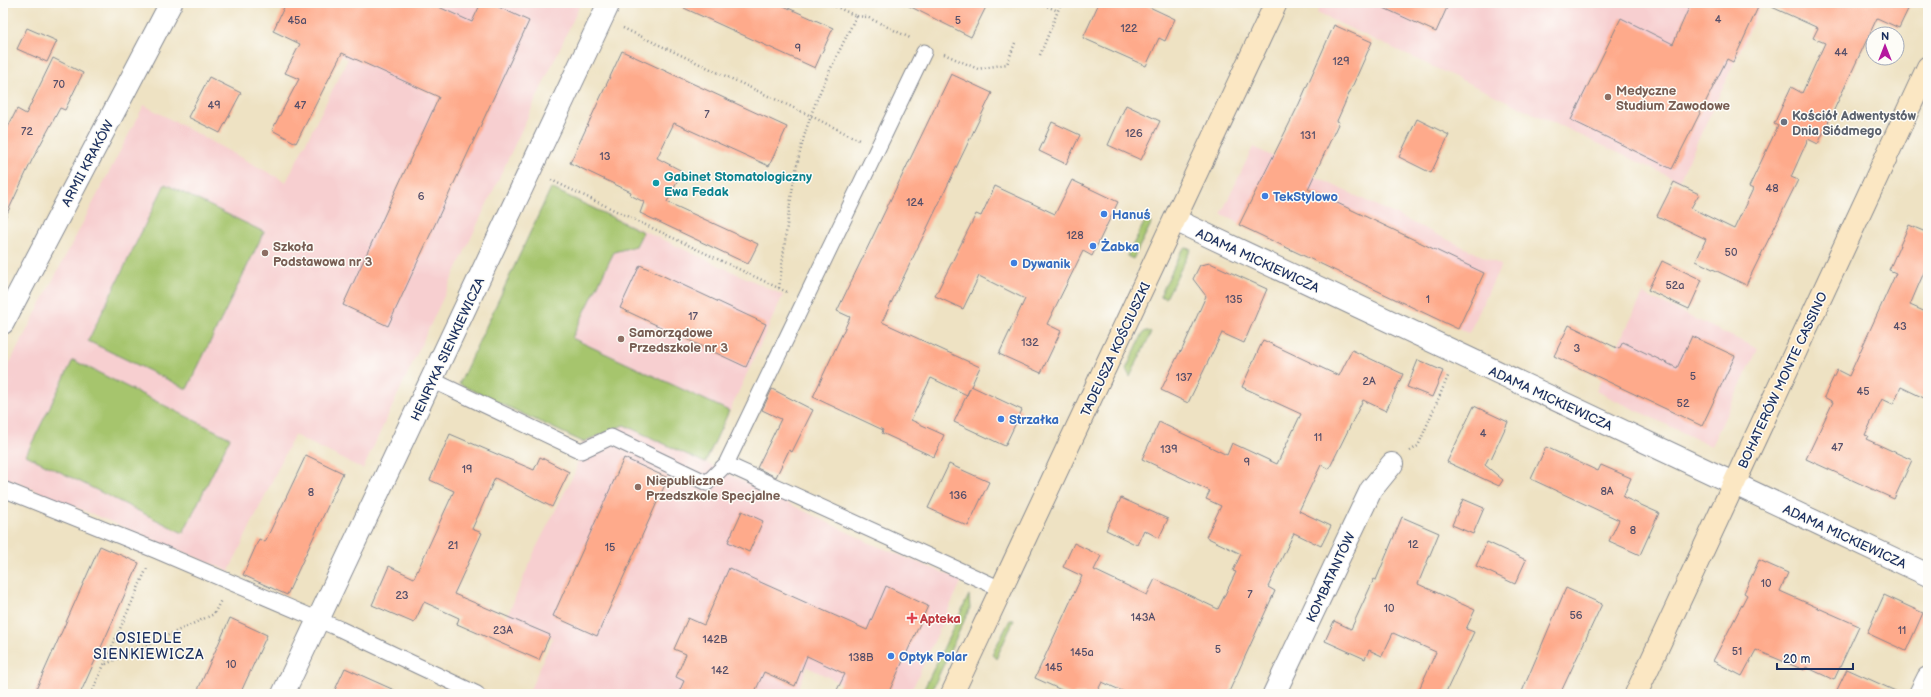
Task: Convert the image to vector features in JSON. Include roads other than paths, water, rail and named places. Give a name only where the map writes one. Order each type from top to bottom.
[{"type":"street","name":"ARMII KRAKÓW","points":[[3,323],[171,3]]},
{"type":"street","name":"TADEUSZA KOŚCIUSZKI","points":[[952,694],[1276,3]]},
{"type":"street","name":"HENRYKA SIENKIEWICZA","points":[[283,694],[606,11]]},
{"type":"street","name":"BOHATERÓW MONTE CASSINO","points":[[1636,694],[1928,67]]},
{"type":"street","name":"ADAMA MICKIEWICZA","points":[[1175,220],[1928,575]]},
{"type":"street","name":"KOMBATANTÓW","points":[[1274,694],[1371,490],[1392,464]]},
{"type":"street","points":[[1920,694],[1928,678]]},
{"type":"lane","points":[[432,380],[581,451],[611,437],[707,483],[726,464],[924,52]]},
{"type":"lane","points":[[726,464],[1001,589]]},
{"type":"lane","points":[[3,489],[155,550],[318,620],[477,694]]},
{"type":"place","name":"Medyczne Studium Zawodowe","points":[[1608,97]]},
{"type":"place","name":"Kościół Adwentystów Dnia Siódmego","points":[[1784,122]]},
{"type":"place","name":"Gabinet Stomatologiczny Ewa Fedak","points":[[656,183]]},
{"type":"place","name":"TekStylowo","points":[[1265,196]]},
{"type":"place","name":"Hanuś","points":[[1104,214]]},
{"type":"place","name":"Żabka","points":[[1093,246]]},
{"type":"place","name":"Szkoła Podstawowa nr 3","points":[[265,253]]},
{"type":"place","name":"Dywanik","points":[[1014,263]]},
{"type":"place","name":"Samorządowe Przedszkole nr 3","points":[[621,339]]},
{"type":"place","name":"Strzałka","points":[[1001,419]]},
{"type":"place","name":"Niepubliczne Przedszkole Specjalne","points":[[638,487]]},
{"type":"place","name":"Apteka","points":[[912,618]]},
{"type":"place","name":"Optyk Polar","points":[[891,656]]},
{"type":"district","name":"OSIEDLE SIENKIEWICZA","points":[[149,646]]}]
